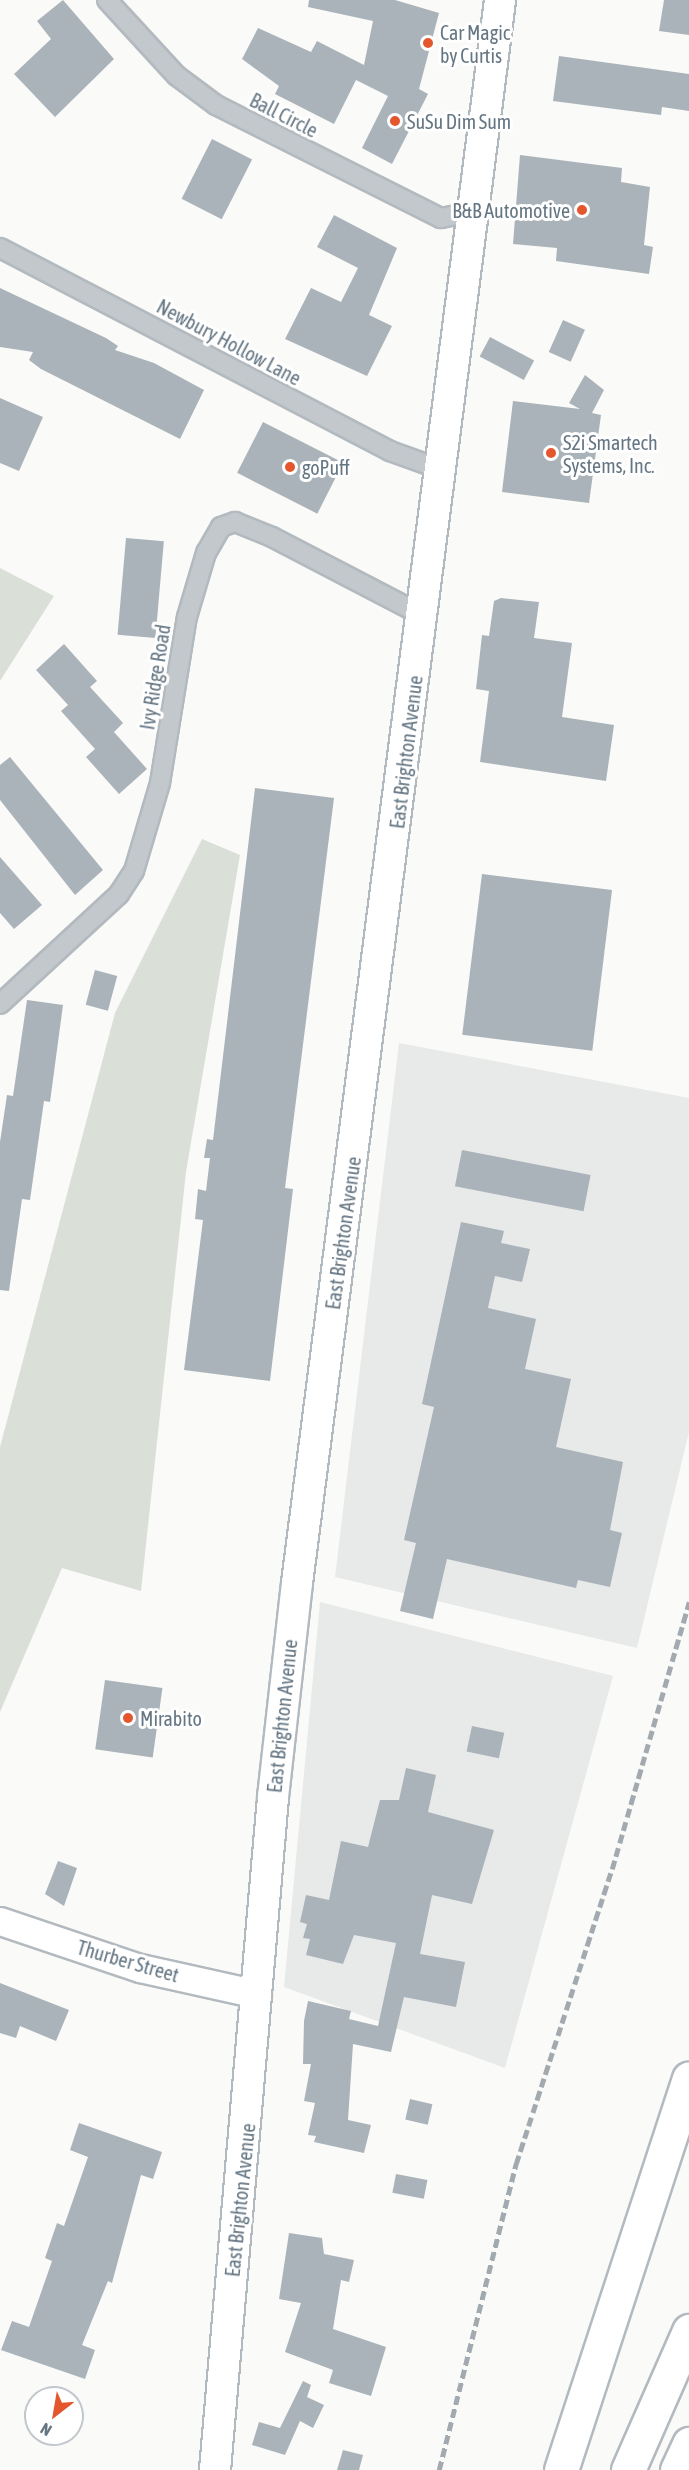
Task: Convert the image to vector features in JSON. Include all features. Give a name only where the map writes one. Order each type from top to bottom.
[{"type":"highway","points":[[561,2470],[689,2078]]},
{"type":"highway","points":[[628,2470],[689,2331]]},
{"type":"highway","points":[[677,2470],[689,2444]]},
{"type":"main road","name":"East Brighton Avenue","points":[[215,2470],[257,1994],[308,1486],[500,0]]},
{"type":"street","name":"Ball Circle","points":[[107,0],[177,76],[216,105],[433,215],[472,212]]},
{"type":"street","name":"Newbury Hollow Lane","points":[[0,248],[390,451],[440,469]]},
{"type":"street","name":"Ivy Ridge Road","points":[[0,1004],[119,894],[134,871],[160,783],[188,617],[206,553],[221,527],[235,522],[272,537],[422,615]]},
{"type":"street","name":"Thurber Street","points":[[0,1921],[140,1968],[257,1994]]},
{"type":"shaded area","points":[[0,568],[54,596],[0,681]]},
{"type":"shaded area","points":[[202,839],[240,855],[186,1172],[141,1591],[62,1568],[0,1712],[0,1447],[115,1013]]},
{"type":"shaded area","points":[[399,1043],[689,1098],[689,1432],[637,1648],[335,1577]]},
{"type":"shaded area","points":[[320,1602],[613,1676],[505,2068],[284,1987]]},
{"type":"building","points":[[63,0],[114,59],[55,117],[14,74],[51,39],[37,21]]},
{"type":"building","points":[[309,0],[395,0],[439,13],[419,89],[428,94],[392,164],[362,148],[388,96],[356,80],[334,124],[275,94],[279,86],[242,59],[258,28],[311,52],[317,41],[364,65],[373,21],[308,7]]},
{"type":"building","points":[[664,0],[689,0],[689,35],[659,31]]},
{"type":"building","points":[[559,56],[689,74],[689,111],[662,107],[661,115],[553,101]]},
{"type":"building","points":[[212,139],[252,159],[222,219],[182,199]]},
{"type":"building","name":"B&B Automotive","points":[[520,155],[622,168],[621,182],[650,187],[644,245],[653,247],[649,274],[556,261],[557,248],[513,244]]},
{"type":"building","points":[[334,215],[397,248],[369,315],[392,326],[367,376],[285,339],[311,288],[341,302],[358,268],[317,247]]},
{"type":"building","points":[[0,288],[106,338],[118,346],[115,350],[154,363],[204,390],[180,439],[41,369],[29,360],[33,352],[0,347]]},
{"type":"building","points":[[563,320],[585,330],[571,362],[549,352]]},
{"type":"building","points":[[490,337],[534,360],[524,380],[480,356]]},
{"type":"building","name":"S2i Smartech Systems, Inc.","points":[[585,375],[604,390],[592,413],[601,415],[589,503],[502,492],[513,401],[580,409],[569,403]]},
{"type":"building","points":[[0,398],[43,417],[19,471],[0,463]]},
{"type":"building","name":"goPuff","points":[[263,422],[343,463],[317,514],[237,473]]},
{"type":"building","points":[[126,538],[164,541],[155,638],[118,635]]},
{"type":"building","points":[[501,598],[539,602],[534,638],[572,643],[562,717],[614,725],[606,781],[480,762],[489,691],[476,689],[482,635],[489,636],[494,601]]},
{"type":"building","points":[[64,644],[97,681],[90,687],[123,723],[114,732],[147,769],[119,794],[86,757],[95,749],[61,711],[68,705],[36,670]]},
{"type":"building","points":[[10,757],[103,870],[75,895],[0,800],[0,765]]},
{"type":"building","points":[[255,788],[334,798],[285,1188],[293,1189],[270,1381],[184,1370],[203,1220],[195,1219],[198,1189],[206,1191],[210,1158],[204,1158],[207,1139],[213,1140]]},
{"type":"building","points":[[0,857],[42,905],[14,929],[0,913]]},
{"type":"building","points":[[482,874],[612,890],[592,1051],[462,1035]]},
{"type":"building","points":[[95,970],[117,976],[108,1011],[86,1005]]},
{"type":"building","points":[[27,1000],[63,1005],[50,1102],[44,1101],[30,1200],[22,1199],[9,1291],[0,1290],[0,1142],[7,1095],[13,1096]]},
{"type":"building","points":[[462,1150],[591,1175],[584,1211],[455,1186]]},
{"type":"building","points":[[461,1222],[504,1231],[501,1243],[530,1249],[522,1282],[495,1276],[488,1308],[536,1319],[525,1369],[571,1379],[556,1447],[623,1462],[610,1530],[622,1533],[610,1587],[578,1580],[576,1588],[447,1559],[433,1619],[400,1611],[416,1543],[404,1540],[434,1407],[422,1404]]},
{"type":"building","name":"Mirabito","points":[[105,1680],[162,1688],[153,1757],[95,1749]]},
{"type":"building","points":[[472,1726],[504,1733],[499,1758],[467,1751]]},
{"type":"building","points":[[406,1768],[436,1775],[428,1812],[494,1830],[472,1904],[432,1895],[420,1954],[465,1962],[456,2007],[404,1997],[391,2052],[353,2044],[348,2120],[371,2125],[364,2153],[314,2142],[316,2136],[308,2135],[315,2103],[304,2101],[311,2064],[303,2064],[304,2021],[308,2001],[351,2011],[349,2019],[378,2026],[396,1943],[354,1935],[343,1964],[306,1955],[310,1939],[303,1938],[307,1924],[300,1922],[306,1895],[329,1900],[341,1841],[368,1847],[380,1800],[399,1800]]},
{"type":"building","points":[[58,1861],[77,1868],[64,1906],[45,1894]]},
{"type":"building","points":[[0,1983],[69,2010],[56,2041],[20,2026],[16,2038],[0,2033]]},
{"type":"building","points":[[410,2099],[432,2104],[428,2125],[405,2119]]},
{"type":"building","points":[[79,2123],[162,2152],[153,2179],[141,2175],[112,2283],[108,2281],[82,2345],[95,2350],[85,2379],[1,2350],[12,2321],[29,2327],[52,2261],[45,2258],[57,2223],[64,2226],[88,2157],[70,2150]]},
{"type":"building","points":[[396,2174],[427,2180],[424,2199],[392,2193]]},
{"type":"building","points":[[289,2233],[322,2238],[324,2254],[354,2260],[349,2282],[341,2280],[333,2329],[386,2347],[371,2396],[329,2383],[333,2370],[285,2352],[301,2303],[279,2299]]},
{"type":"building","points":[[303,2381],[311,2385],[307,2397],[324,2405],[313,2428],[300,2421],[285,2455],[252,2445],[259,2422],[280,2428]]},
{"type":"building","points":[[343,2450],[363,2455],[359,2470],[337,2470]]},
{"type":"railway","points":[[439,2470],[516,2164],[612,1869],[689,1602]]},
{"type":"place","name":"Car Magic by Curtis","points":[[428,43]]},
{"type":"place","name":"SuSu Dim Sum","points":[[395,121]]},
{"type":"place","name":"B&B Automotive","points":[[582,210]]},
{"type":"place","name":"S2i Smartech Systems, Inc.","points":[[551,453]]},
{"type":"place","name":"goPuff","points":[[290,467]]},
{"type":"place","name":"Mirabito","points":[[128,1718]]}]
